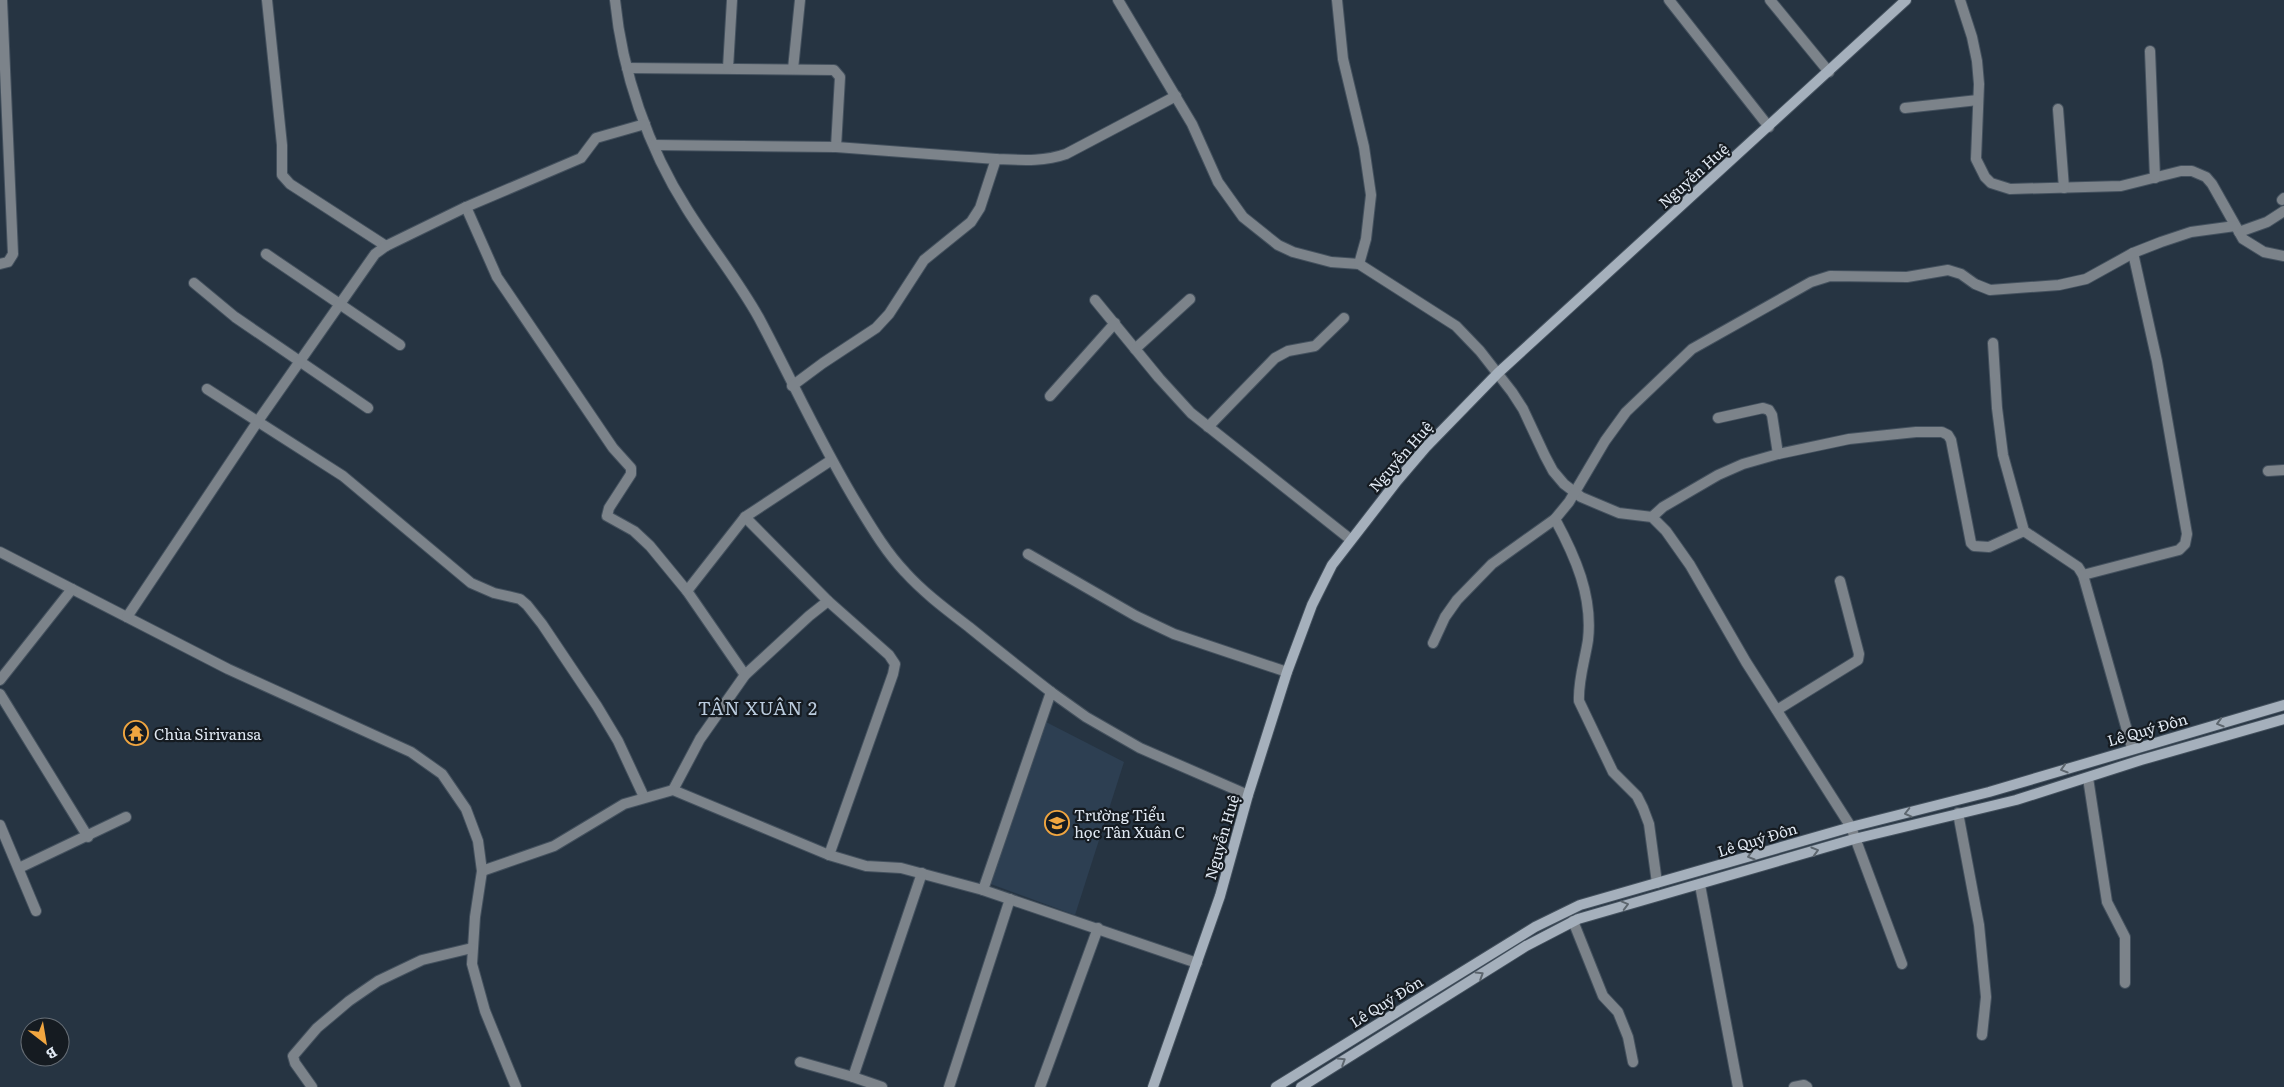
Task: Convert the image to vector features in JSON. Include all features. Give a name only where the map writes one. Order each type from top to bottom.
[{"type":"main road","name":"Nguyễn Huệ","points":[[1153,1087],[1220,896],[1248,795],[1287,672],[1318,594],[1332,565],[1350,539],[1426,447],[1498,372],[1769,127],[1906,0]]},
{"type":"main road","name":"Lê Quý Đôn","points":[[1276,1087],[1531,929],[1580,905],[1851,827],[1989,792],[2132,748],[2284,705]]},
{"type":"main road","points":[[2247,716],[2251,729]]},
{"type":"main road","name":"Lê Quý Đôn","points":[[1300,1087],[1526,946],[1573,921],[1854,839],[2016,800],[2141,760],[2284,719]]},
{"type":"main road","points":[[1429,992],[1436,1003]]},
{"type":"street","points":[[0,264],[8,262],[14,254],[2,0]]},
{"type":"street","points":[[268,0],[282,145],[282,175],[290,184],[386,246]]},
{"type":"street","points":[[616,0],[621,41],[627,68],[645,124],[654,145],[686,209],[758,316],[830,461],[885,547],[905,572],[928,595],[1051,692],[1086,717],[1140,748],[1248,795]]},
{"type":"street","points":[[728,68],[732,0]]},
{"type":"street","points":[[793,69],[800,0]]},
{"type":"street","points":[[1118,0],[1192,124],[1218,182],[1243,216],[1273,241],[1294,252],[1331,262],[1359,264],[1456,326],[1498,372],[1523,409],[1553,471],[1575,492],[1594,503],[1619,513],[1652,517],[1666,531],[1690,566],[1746,662],[1851,827],[1902,964]]},
{"type":"street","points":[[1337,0],[1343,59],[1364,147],[1371,195],[1367,232],[1359,264]]},
{"type":"street","points":[[1669,0],[1769,127]]},
{"type":"street","points":[[1770,0],[1829,72]]},
{"type":"street","points":[[1960,0],[1972,37],[1977,61],[1976,159],[1985,177],[1991,183],[2010,189],[2121,186],[2181,171],[2192,171],[2206,177],[2218,193],[2237,229],[2254,247],[2264,252],[2284,256]]},
{"type":"street","points":[[2150,50],[2155,178]]},
{"type":"street","points":[[627,68],[830,69],[839,74],[836,147]]},
{"type":"street","points":[[654,145],[836,147],[996,159],[1050,160],[1066,154],[1176,96]]},
{"type":"street","points":[[1905,108],[1978,100]]},
{"type":"street","points":[[2058,109],[2064,188]]},
{"type":"street","points":[[127,617],[258,421],[371,258],[386,246],[466,207],[581,158],[596,138],[645,124]]},
{"type":"street","points":[[792,386],[876,328],[889,314],[924,260],[971,222],[980,208],[996,159]]},
{"type":"street","points":[[1433,643],[1445,617],[1475,580],[1509,551],[1555,519],[1575,492],[1605,442],[1626,412],[1692,349],[1821,278],[1839,276],[1907,277],[1948,270],[1961,274],[1976,284],[1990,290],[2060,285],[2086,279],[2133,253],[2190,232],[2237,229],[2267,222],[2283,203]]},
{"type":"street","points":[[466,207],[497,277],[608,441],[631,468],[631,474],[609,508],[607,516],[641,536],[687,591],[745,675]]},
{"type":"street","points":[[2083,575],[2179,550],[2185,544],[2187,534],[2157,361],[2133,253]]},
{"type":"street","points":[[266,254],[400,345]]},
{"type":"street","points":[[194,283],[235,317],[368,408]]},
{"type":"street","points":[[1135,348],[1190,299]]},
{"type":"street","points":[[1095,300],[1177,400],[1208,427],[1350,539]]},
{"type":"street","points":[[1208,427],[1275,358],[1288,351],[1315,346],[1344,318]]},
{"type":"street","points":[[1050,396],[1115,323]]},
{"type":"street","points":[[1993,343],[1997,408],[2003,455],[2024,531],[2078,568],[2083,575],[2132,748]]},
{"type":"street","points":[[207,389],[343,476],[472,583],[494,593],[523,600],[542,624],[597,706],[621,748],[644,797]]},
{"type":"street","points":[[1718,418],[1763,408],[1769,410],[1772,414],[1778,454]]},
{"type":"street","points":[[1652,517],[1663,507],[1718,475],[1743,464],[1778,454],[1848,439],[1916,432],[1945,433],[1951,440],[1971,543],[1974,546],[1989,547],[2024,531]]},
{"type":"street","points":[[687,591],[745,517],[830,461]]},
{"type":"street","points":[[2268,471],[2284,470]]},
{"type":"street","points":[[745,517],[828,600],[889,655],[895,664],[894,674],[829,856]]},
{"type":"street","points":[[1555,519],[1573,551],[1585,590],[1588,637],[1578,690],[1579,701],[1613,772],[1637,796],[1643,808],[1649,824],[1657,883]]},
{"type":"street","points":[[0,552],[228,669],[386,739],[427,762],[452,787],[466,809],[478,841],[482,871],[472,948],[476,981],[485,1011],[516,1087]]},
{"type":"street","points":[[1028,554],[1136,616],[1174,634],[1287,672]]},
{"type":"street","points":[[1777,710],[1858,660],[1859,654],[1840,581]]},
{"type":"street","points":[[0,680],[72,589]]},
{"type":"street","points":[[673,790],[700,739],[745,675],[828,600]]},
{"type":"street","points":[[983,890],[1051,692]]},
{"type":"street","points":[[0,694],[88,837]]},
{"type":"street","points":[[2088,778],[2107,902],[2124,937],[2125,983]]},
{"type":"street","points":[[482,871],[547,850],[608,813],[644,797],[673,790],[829,856],[866,866],[901,868],[983,890],[1197,963]]},
{"type":"street","points":[[1958,814],[1979,925],[1986,997],[1982,1034]]},
{"type":"street","points":[[19,868],[88,837],[126,817]]},
{"type":"street","points":[[0,825],[36,911]]},
{"type":"street","points":[[852,1077],[922,873]]},
{"type":"street","points":[[1700,885],[1738,1087]]},
{"type":"street","points":[[949,1087],[1010,899]]},
{"type":"street","points":[[1573,921],[1603,996],[1618,1012],[1628,1036],[1632,1062]]},
{"type":"street","points":[[1040,1087],[1098,928]]},
{"type":"street","points":[[312,1087],[295,1063],[293,1056],[318,1028],[349,1001],[378,981],[422,960],[472,948]]},
{"type":"street","points":[[800,1062],[882,1087]]},
{"type":"street","points":[[1794,1087],[1804,1085],[1807,1087]]},
{"type":"shaded area","name":"Trường Tiểu học Tân Xuân C","points":[[1046,722],[1124,762],[1075,915],[988,883]]},
{"type":"place","name":"Chùa Sirivansa","points":[[136,733]]},
{"type":"place","name":"Trường Tiểu học Tân Xuân C","points":[[1057,823]]},
{"type":"district","name":"TÂN XUÂN 2","points":[[758,707]]}]
